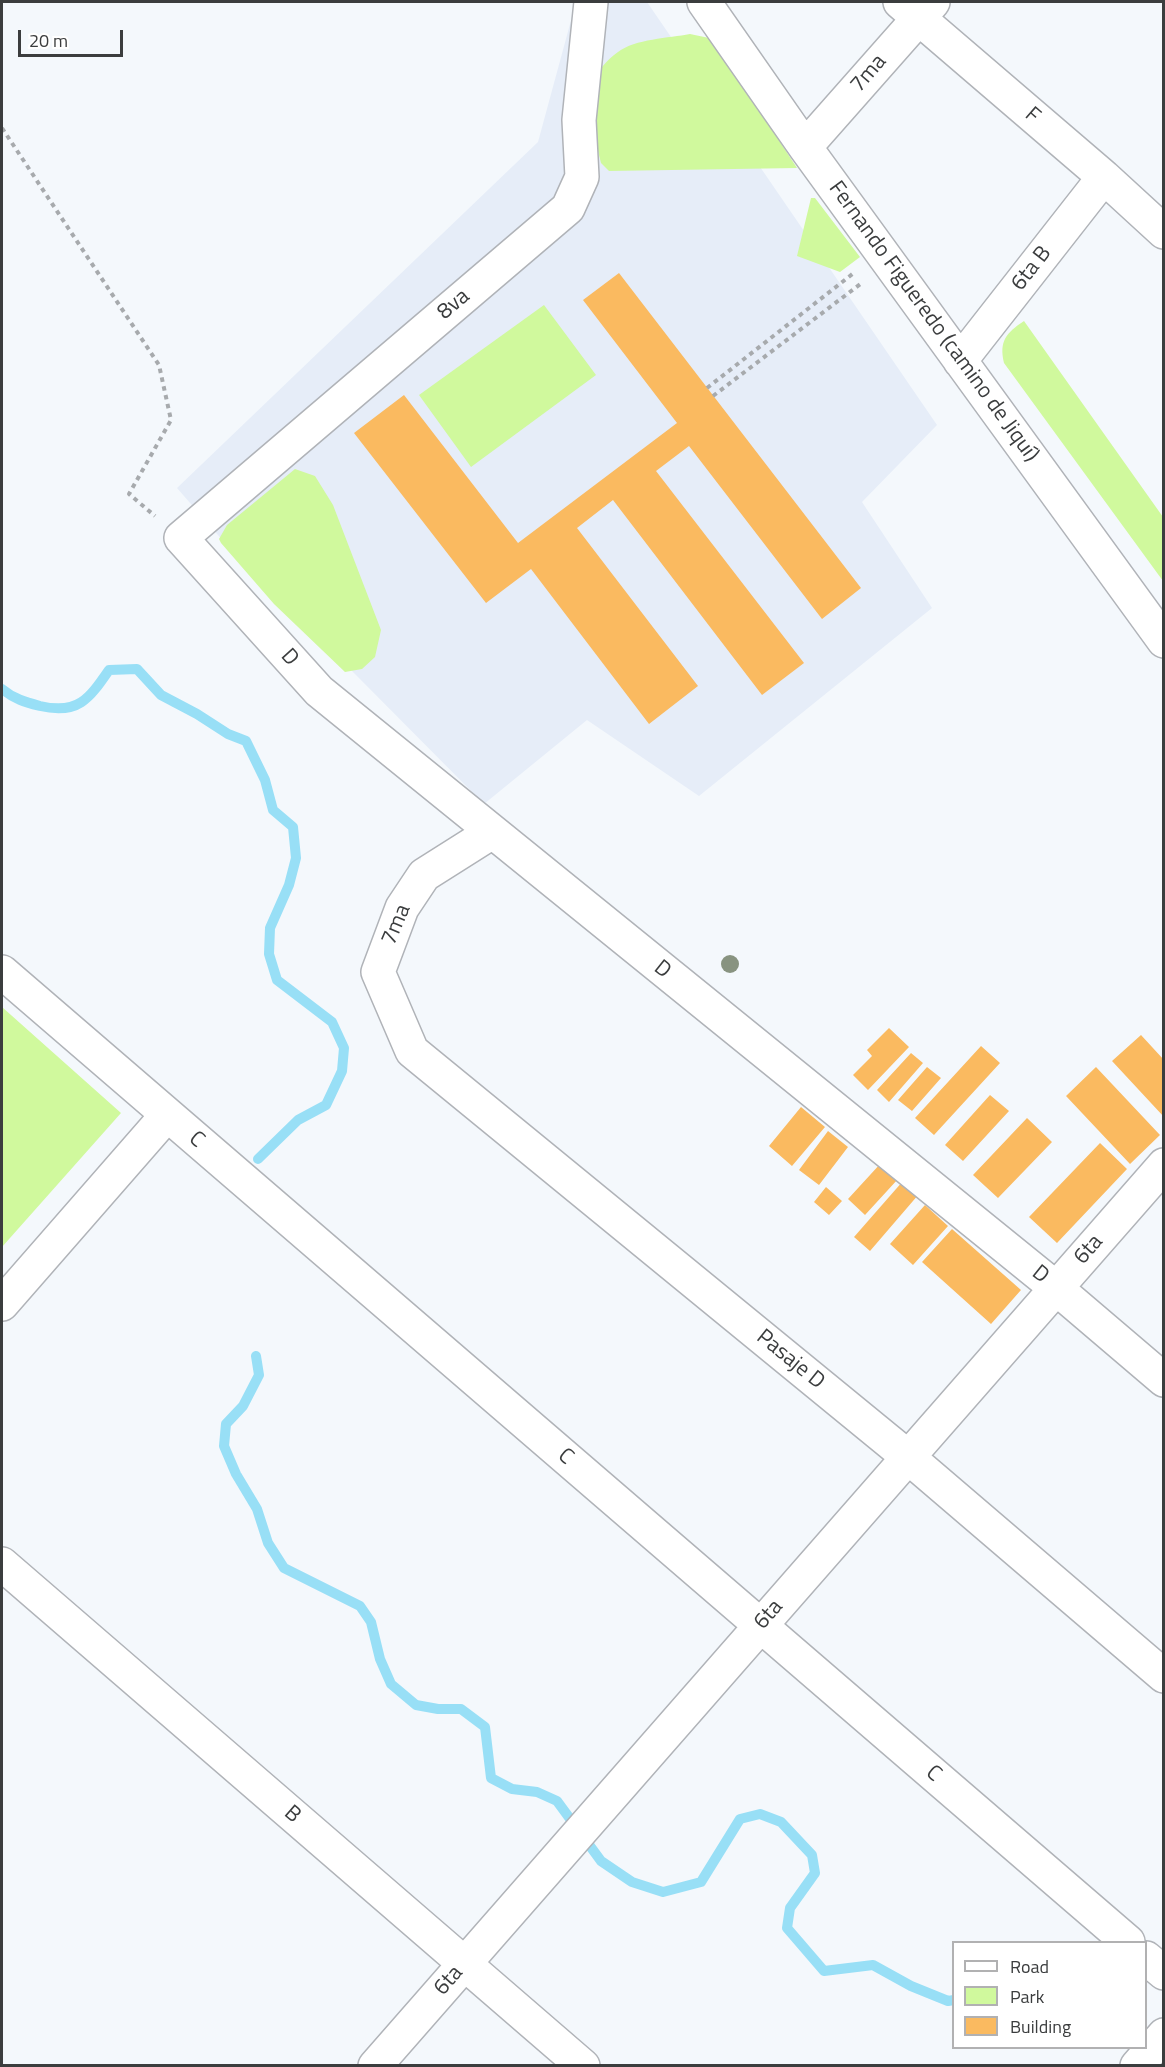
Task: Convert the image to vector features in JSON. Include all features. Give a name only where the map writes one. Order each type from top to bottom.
[{"type":"street","name":"8va","points":[[181,538],[568,208],[582,177],[579,120],[591,2]]},
{"type":"street","name":"Fernando Figueredo (camino de Jiquí)","points":[[704,2],[960,361],[1164,640]]},
{"type":"street","name":"7ma","points":[[806,147],[917,7]]},
{"type":"street","name":"F","points":[[917,7],[1164,232]]},
{"type":"street","name":"6ta B","points":[[960,361],[1104,177]]},
{"type":"street","name":"D","points":[[181,538],[319,691],[1056,1288],[1164,1380]]},
{"type":"street","name":"7ma","points":[[412,1051],[378,972],[402,908],[424,875],[492,832]]},
{"type":"street","name":"C","points":[[2,972],[1127,1941]]},
{"type":"street","name":"Pasaje D","points":[[412,1051],[908,1457],[1164,1676]]},
{"type":"street","points":[[2,1304],[167,1115]]},
{"type":"street","name":"6ta","points":[[375,2066],[1164,1165]]},
{"type":"street","name":"B","points":[[2,1564],[583,2066]]},
{"type":"street","points":[[1147,1959],[1164,1973]]},
{"type":"street","points":[[1137,2066],[1164,2035]]},
{"type":"path","points":[[2,128],[159,365],[171,420],[129,494],[181,538]]},
{"type":"path","points":[[707,388],[886,257]]},
{"type":"path","points":[[713,396],[886,257]]},
{"type":"shaded area","points":[[576,2],[647,2],[937,425],[862,502],[932,608],[699,796],[587,720],[484,804],[224,542],[177,488],[538,142]]},
{"type":"green space","points":[[690,34],[709,38],[715,42],[797,168],[609,171],[601,163],[596,143],[590,83],[602,66],[618,52],[633,44]]},
{"type":"green space","points":[[811,198],[815,198],[860,257],[840,272],[797,256]]},
{"type":"green space","points":[[544,305],[596,375],[471,467],[419,395]]},
{"type":"green space","points":[[1024,321],[1163,517],[1163,581],[1004,363],[1002,349],[1005,338]]},
{"type":"green space","points":[[295,469],[315,476],[333,505],[381,630],[375,657],[362,669],[345,672],[274,604],[219,539],[227,525]]},
{"type":"green space","points":[[2,1007],[121,1113],[2,1247]]},
{"type":"building","points":[[619,273],[861,588],[822,619],[689,446],[656,471],[804,663],[762,695],[613,500],[577,528],[698,686],[649,724],[531,569],[486,603],[354,433],[404,395],[518,543],[677,423],[583,300]]},
{"type":"building","points":[[889,1028],[909,1047],[868,1090],[853,1075],[872,1056],[867,1050]]},
{"type":"building","points":[[1141,1035],[1164,1060],[1164,1117],[1112,1061]]},
{"type":"building","points":[[981,1046],[1000,1063],[934,1135],[915,1118]]},
{"type":"building","points":[[911,1053],[923,1063],[889,1102],[877,1090]]},
{"type":"building","points":[[927,1067],[941,1078],[912,1111],[898,1100]]},
{"type":"building","points":[[1096,1067],[1160,1135],[1130,1164],[1066,1096]]},
{"type":"building","points":[[990,1095],[1009,1111],[963,1161],[945,1145]]},
{"type":"building","points":[[801,1107],[825,1127],[792,1166],[769,1146]]},
{"type":"building","points":[[1027,1118],[1052,1142],[998,1198],[973,1175]]},
{"type":"building","points":[[828,1131],[848,1147],[819,1185],[799,1170]]},
{"type":"building","points":[[1100,1143],[1127,1169],[1057,1243],[1029,1217]]},
{"type":"building","points":[[881,1163],[898,1179],[865,1215],[848,1199]]},
{"type":"building","points":[[903,1181],[919,1194],[870,1251],[854,1237]]},
{"type":"building","points":[[826,1187],[842,1201],[829,1215],[814,1202]]},
{"type":"building","points":[[925,1205],[948,1226],[913,1265],[890,1244]]},
{"type":"building","points":[[952,1229],[1021,1290],[991,1324],[922,1262]]},
{"type":"waterway","points":[[2,689],[15,698],[29,703],[64,708],[73,706],[88,697],[109,670],[137,669],[161,695],[228,734],[246,741],[265,780],[273,810],[293,827],[296,858],[289,885],[270,928],[269,954],[277,980],[332,1022],[344,1048],[342,1071],[326,1105],[298,1120],[258,1159]]},
{"type":"waterway","points":[[256,1356],[259,1375],[243,1406],[226,1424],[224,1446],[236,1474],[257,1509],[268,1543],[284,1568],[360,1606],[371,1622],[380,1659],[391,1684],[416,1705],[438,1709],[461,1709],[485,1727],[491,1778],[512,1789],[537,1792],[557,1801],[601,1861],[632,1882],[663,1892],[701,1882],[740,1819],[760,1814],[781,1822],[812,1855],[815,1873],[790,1908],[787,1928],[824,1971],[873,1965],[911,1986],[948,2001],[952,2000]]}]
